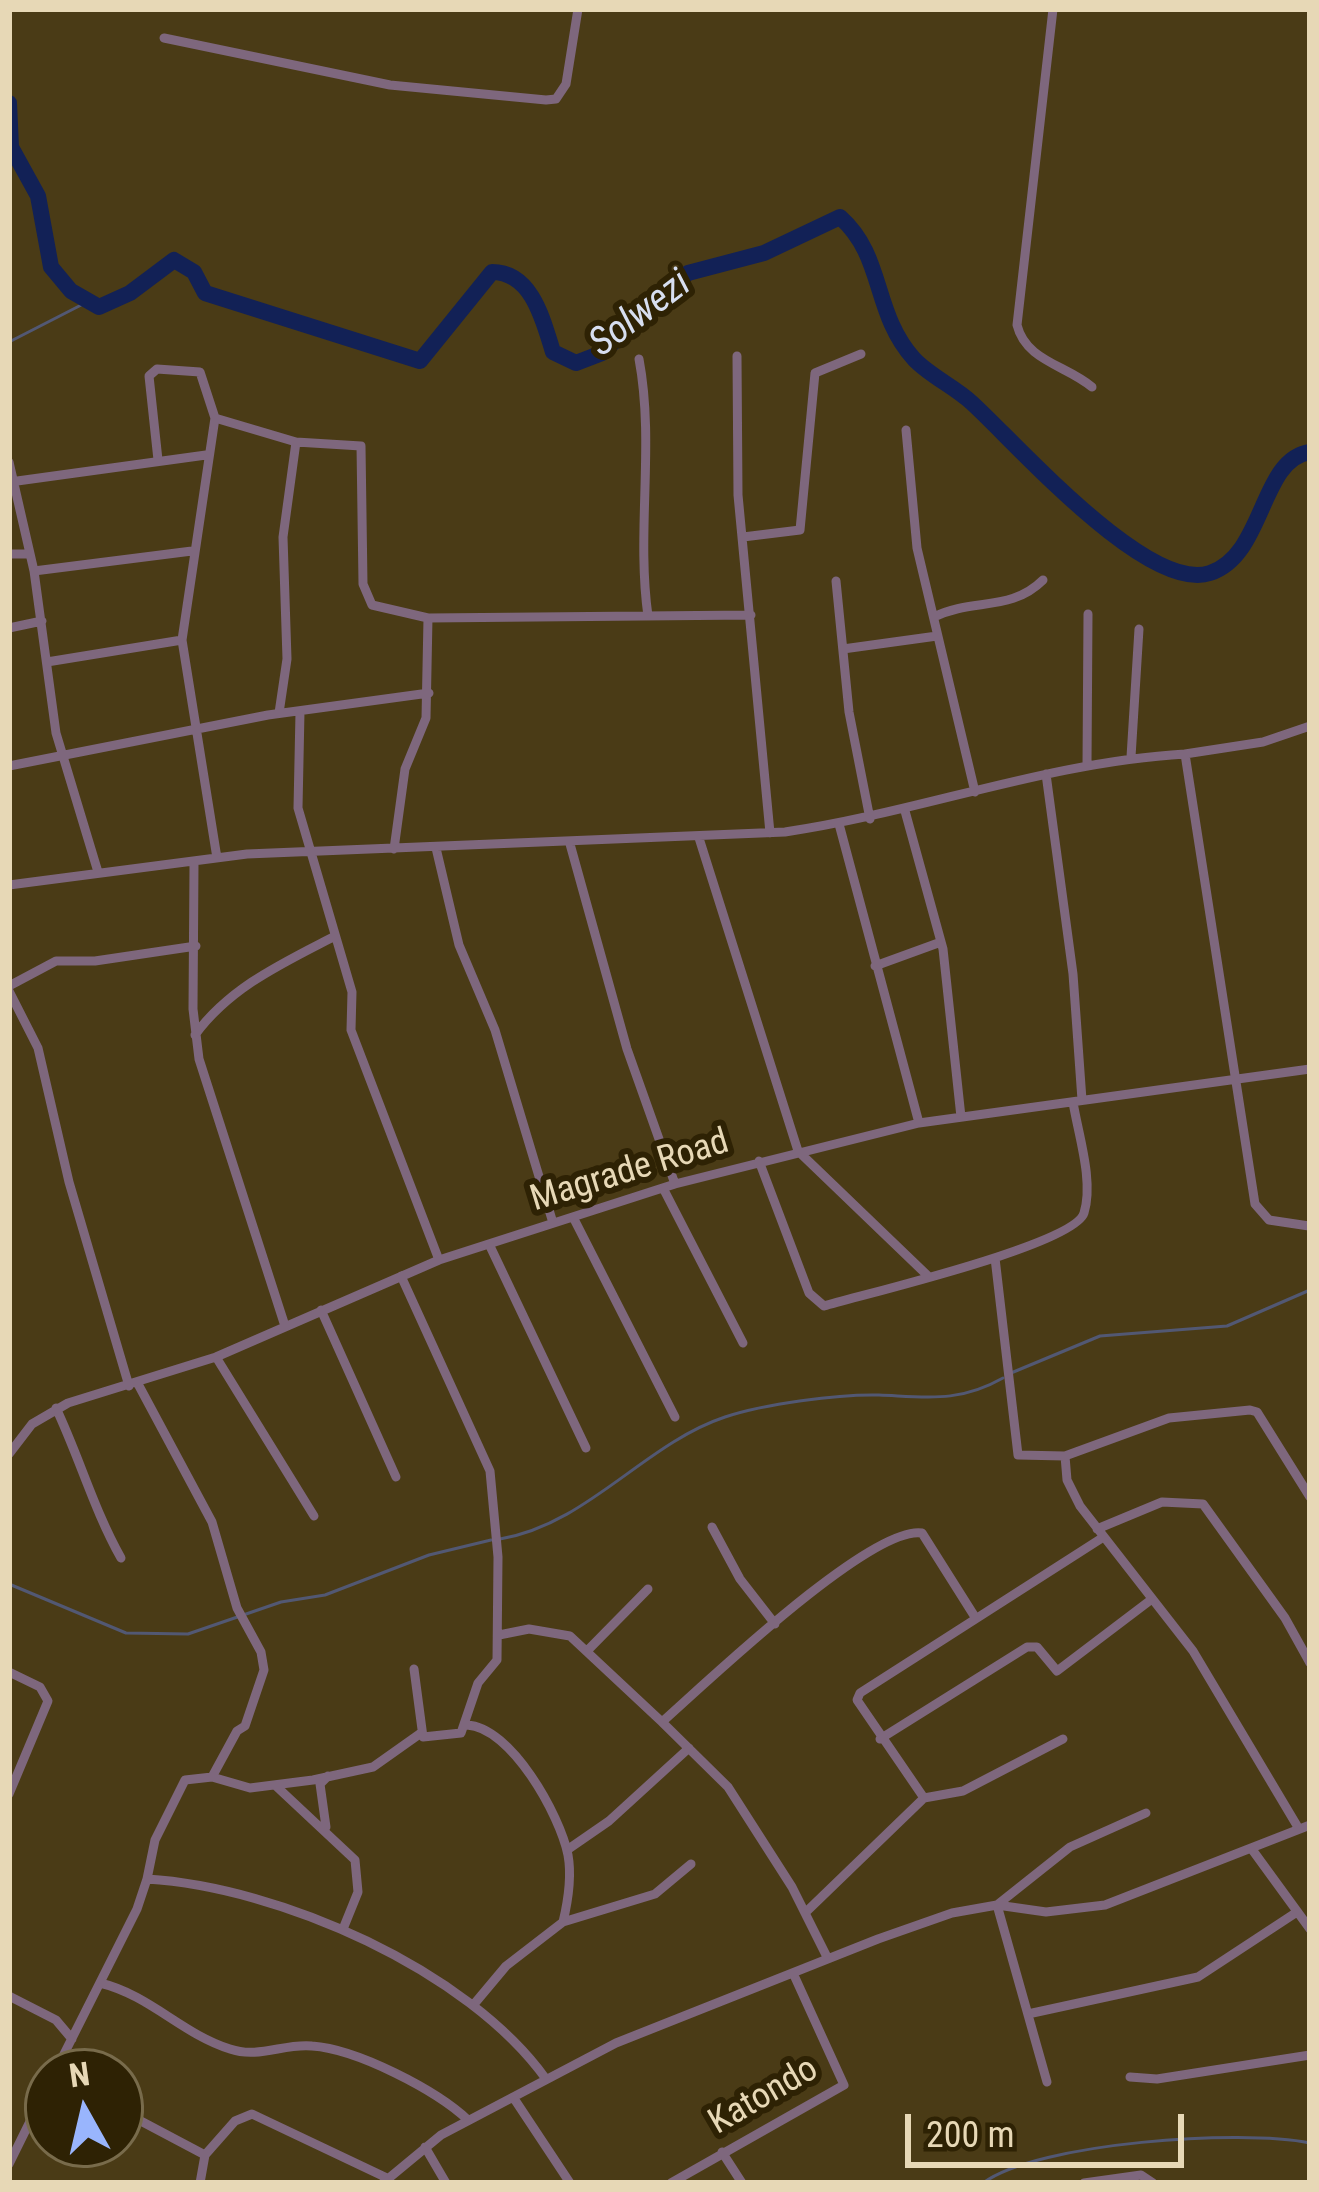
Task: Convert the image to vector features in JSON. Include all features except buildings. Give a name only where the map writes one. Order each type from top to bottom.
[{"type":"street","points":[[164,38],[390,86],[546,100],[556,99],[566,84],[578,9]]},
{"type":"street","points":[[1054,9],[1017,325],[1022,342],[1034,355],[1073,371],[1092,387]]},
{"type":"street","points":[[743,537],[800,530],[815,374],[861,354]]},
{"type":"street","points":[[737,356],[736,446],[770,833]]},
{"type":"street","points":[[639,359],[647,466],[641,564],[648,616]]},
{"type":"street","points":[[158,460],[152,371],[200,372],[215,418],[206,454],[182,640],[217,858]]},
{"type":"street","points":[[215,418],[296,442],[361,446],[366,597],[383,610],[428,618],[751,615]]},
{"type":"street","points":[[906,430],[916,548],[975,792]]},
{"type":"street","points":[[279,713],[287,659],[283,537],[296,442]]},
{"type":"street","points":[[11,482],[206,454]]},
{"type":"street","points":[[9,461],[31,554],[64,757],[98,872]]},
{"type":"street","points":[[34,571],[192,551]]},
{"type":"street","points":[[9,554],[31,554]]},
{"type":"street","points":[[934,617],[960,606],[1019,599],[1043,580]]},
{"type":"street","points":[[836,581],[870,819]]},
{"type":"street","points":[[1087,764],[1088,614]]},
{"type":"street","points":[[394,849],[405,769],[426,718],[428,618]]},
{"type":"street","points":[[9,628],[42,621]]},
{"type":"street","points":[[1131,757],[1139,629]]},
{"type":"street","points":[[843,649],[937,636]]},
{"type":"street","points":[[47,662],[182,640]]},
{"type":"street","points":[[9,766],[279,713],[429,694]]},
{"type":"street","points":[[300,712],[296,793],[352,992],[354,1043],[439,1260]]},
{"type":"street","points":[[9,885],[309,851],[770,833],[870,819],[1087,764],[1263,742],[1310,726]]},
{"type":"street","points":[[1185,754],[1232,1080],[1255,1204],[1269,1220],[1310,1226]]},
{"type":"street","points":[[759,1161],[818,1305],[995,1258],[1071,1228],[1082,1219],[1085,1181],[1073,974],[1046,774]]},
{"type":"street","points":[[904,811],[941,942],[961,1117]]},
{"type":"street","points":[[839,824],[919,1123]]},
{"type":"street","points":[[698,838],[798,1151],[928,1276]]},
{"type":"street","points":[[570,844],[669,1186],[743,1343]]},
{"type":"street","points":[[436,848],[459,945],[495,1030],[553,1223]]},
{"type":"street","points":[[194,864],[196,1035],[208,1090],[285,1326]]},
{"type":"street","points":[[196,1035],[215,1008],[238,991],[334,936]]},
{"type":"street","points":[[875,965],[941,942]]},
{"type":"street","points":[[196,946],[95,962],[56,961],[9,989],[38,1048],[69,1182],[133,1385],[212,1522],[237,1608],[261,1652],[264,1670],[245,1726],[237,1731],[212,1777]]},
{"type":"street","name":"Magrade Road","points":[[9,1454],[32,1424],[56,1408],[216,1357],[439,1260],[669,1186],[919,1123],[1310,1069]]},
{"type":"street","points":[[573,1217],[675,1417]]},
{"type":"street","points":[[489,1244],[586,1448]]},
{"type":"street","points":[[995,1258],[1018,1455],[1065,1456],[1169,1418],[1250,1410],[1261,1418],[1310,1497]]},
{"type":"street","points":[[67,2048],[147,1879],[155,1840],[180,1788],[192,1777],[212,1777],[250,1788],[373,1767],[421,1733],[451,1737],[467,1725],[472,1694],[497,1660],[490,1471],[401,1276]]},
{"type":"street","points":[[321,1310],[396,1478]]},
{"type":"street","points":[[216,1357],[314,1516]]},
{"type":"street","points":[[56,1408],[83,1465],[95,1511],[121,1558]]},
{"type":"street","points":[[200,2183],[205,2156],[235,2121],[252,2114],[385,2181],[425,2147],[468,2120],[616,2043],[828,1959],[952,1913],[998,1905],[1046,1912],[1105,1905],[1305,1827],[1193,1651],[1100,1533],[1067,1480],[1065,1456]]},
{"type":"street","points":[[924,1798],[859,1707],[860,1693],[1100,1533],[1162,1502],[1203,1504],[1286,1618],[1310,1663]]},
{"type":"street","points":[[712,1527],[740,1579],[775,1624]]},
{"type":"street","points":[[662,1722],[878,1543],[912,1531],[929,1540],[975,1618]]},
{"type":"street","points":[[586,1651],[648,1589]]},
{"type":"street","points":[[880,1739],[1027,1647],[1037,1647],[1057,1671],[1152,1599]]},
{"type":"street","points":[[499,1636],[529,1629],[559,1632],[586,1651],[689,1748],[728,1787],[806,1912],[828,1959]]},
{"type":"street","points":[[414,1669],[421,1733]]},
{"type":"street","points":[[9,1672],[40,1688],[48,1701],[9,1794]]},
{"type":"street","points":[[467,1725],[488,1728],[513,1749],[567,1850],[563,1922]]},
{"type":"street","points":[[806,1912],[924,1798],[963,1791],[1064,1739]]},
{"type":"street","points":[[567,1850],[689,1748]]},
{"type":"street","points":[[327,1829],[320,1793],[328,1776]]},
{"type":"street","points":[[276,1786],[327,1829],[355,1861],[358,1892],[343,1929]]},
{"type":"street","points":[[998,1905],[1070,1847],[1146,1813]]},
{"type":"street","points":[[1251,1848],[1310,1929]]},
{"type":"street","points":[[475,2003],[506,1966],[563,1922],[656,1894],[691,1864]]},
{"type":"street","points":[[147,1879],[197,1883],[343,1929],[475,2003],[515,2039],[546,2079]]},
{"type":"street","points":[[998,1905],[1047,2082]]},
{"type":"street","points":[[1028,2014],[1198,1977],[1297,1912]]},
{"type":"street","name":"Katondo","points":[[670,2183],[844,2085],[794,1973]]},
{"type":"street","points":[[100,1983],[145,1998],[188,2030],[228,2049],[257,2053],[322,2047],[419,2083],[468,2120]]},
{"type":"street","points":[[9,1996],[50,2016],[72,2039]]},
{"type":"street","points":[[50,2016],[83,2017]]},
{"type":"street","points":[[1130,2077],[1157,2079],[1310,2055]]},
{"type":"street","points":[[513,2097],[570,2183]]},
{"type":"street","points":[[144,2123],[205,2156]]},
{"type":"street","points":[[9,2164],[24,2134]]},
{"type":"street","points":[[425,2147],[446,2183]]},
{"type":"street","points":[[722,2152],[742,2183]]},
{"type":"street","points":[[202,2168],[211,2183]]},
{"type":"street","points":[[1084,2183],[1141,2174],[1153,2183]]},
{"type":"waterway","name":"Solwezi","points":[[9,103],[11,147],[38,196],[51,267],[71,291],[99,307],[130,293],[174,260],[194,272],[205,293],[420,361],[492,272],[506,274],[526,289],[553,352],[576,363],[602,353],[688,273],[764,253],[840,217],[865,249],[891,323],[914,359],[972,403],[1084,511],[1153,561],[1184,573],[1210,573],[1228,563],[1253,529],[1281,471],[1294,458],[1310,452]]},
{"type":"waterway","points":[[9,342],[89,301]]},
{"type":"waterway","points":[[1011,1373],[1100,1336],[1227,1326],[1310,1290]]},
{"type":"waterway","points":[[500,1539],[561,1517],[668,1445],[725,1417],[823,1398],[957,1395],[1003,1378]]},
{"type":"waterway","points":[[9,1584],[126,1633],[188,1634],[281,1602],[325,1595],[429,1555],[491,1540]]},
{"type":"waterway","points":[[983,2183],[1048,2157],[1142,2142],[1238,2138],[1310,2143]]}]
